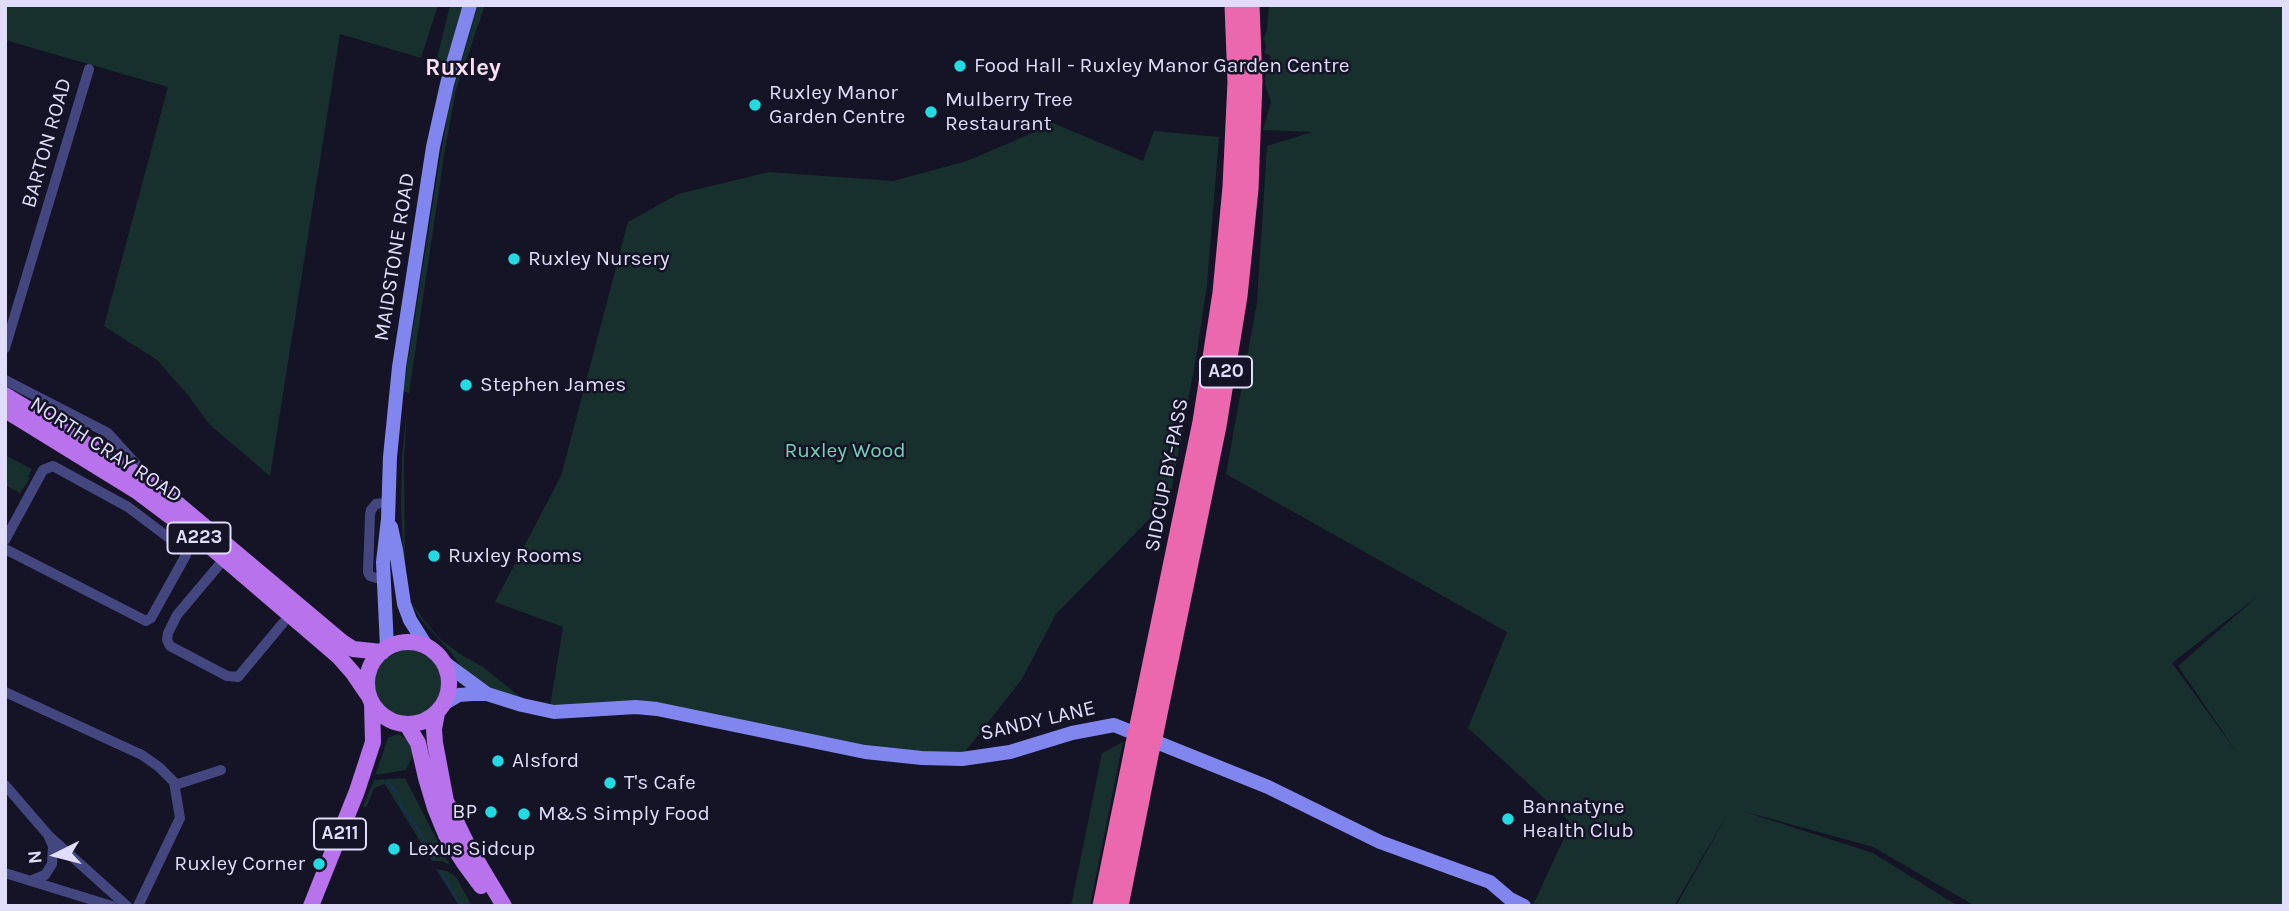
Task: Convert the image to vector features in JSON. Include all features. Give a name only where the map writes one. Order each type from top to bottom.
[{"type":"highway","name":"SIDCUP BY-PASS","points":[[1119,906],[1144,738],[1202,422],[1222,293],[1236,108],[1234,5]]},
{"type":"highway","name":"SIDCUP BY-PASS","points":[[1102,906],[1217,426],[1238,296],[1249,189],[1253,81],[1250,5]]},
{"type":"main road","name":"A223","points":[[5,388],[12,389],[37,405],[49,420]]},
{"type":"main road","name":"NORTH CRAY ROAD","points":[[5,395],[155,485],[342,642],[353,649],[384,650]]},
{"type":"main road","name":"NORTH CRAY ROAD","points":[[5,410],[138,492],[225,558],[339,657],[370,699]]},
{"type":"main road","points":[[495,906],[496,902],[474,866],[446,801],[434,729],[449,687],[449,677],[442,661],[427,648],[414,642],[405,642],[384,650],[368,671],[366,682],[370,699],[382,716],[406,725],[418,743],[435,808],[446,835],[474,866],[505,906]]},
{"type":"main road","name":"A211","points":[[311,906],[357,791],[373,742],[370,699]]},
{"type":"main road","points":[[373,742],[388,731],[420,722],[441,708]]},
{"type":"street","name":"MAIDSTONE ROAD","points":[[384,650],[383,580],[390,457],[400,367],[433,147],[447,84],[470,5]]},
{"type":"street","name":"BARTON ROAD","points":[[5,348],[89,69]]},
{"type":"street","name":"NORTH CRAY ROAD","points":[[5,380],[108,433],[155,485]]},
{"type":"street","points":[[5,540],[43,470],[53,466],[128,508],[186,552],[186,557],[151,618],[146,621],[5,549]]},
{"type":"street","points":[[383,580],[370,576],[368,572],[370,515],[376,504],[388,502]]},
{"type":"street","name":"MAIDSTONE ROAD","points":[[388,519],[396,550],[404,604],[427,648]]},
{"type":"street","points":[[225,558],[177,615],[168,633],[170,646],[227,676],[238,677],[283,623]]},
{"type":"street","name":"SANDY LANE","points":[[442,661],[487,694]]},
{"type":"street","points":[[5,692],[142,755],[159,767],[175,785],[180,818],[138,906]]},
{"type":"street","name":"SANDY LANE","points":[[441,708],[462,694],[487,694],[554,712],[636,707],[679,712],[865,752],[961,759],[1010,752],[1072,733],[1114,725],[1268,787],[1380,842],[1490,882],[1510,899],[1524,906]]},
{"type":"street","points":[[175,785],[222,770]]},
{"type":"street","points":[[5,785],[49,836],[127,906]]},
{"type":"street","points":[[30,881],[45,874],[52,864],[53,846],[49,836]]},
{"type":"street","points":[[5,873],[112,906]]},
{"type":"green space","points":[[5,5],[438,5],[421,58],[340,34],[270,476],[209,424],[157,360],[104,326],[168,87],[5,40]]},
{"type":"green space","points":[[450,5],[463,5],[442,77],[435,67]]},
{"type":"green space","points":[[478,5],[485,5],[456,90],[445,149],[409,393],[403,391],[440,157],[450,101]]},
{"type":"green space","points":[[1269,5],[2284,5],[2284,906],[1975,906],[1873,847],[1739,810],[1873,853],[1958,906],[1676,906],[1731,808],[1674,906],[1533,905],[1571,823],[1468,728],[1507,632],[1226,474],[1257,302],[1267,146],[1312,132],[1263,130],[1271,102],[1265,84],[1265,72],[1271,56],[1264,53]],"holes":[[[2258,596],[2178,666],[2238,754],[2172,663]]]},
{"type":"green space","name":"Ruxley Wood","points":[[1046,120],[1143,161],[1154,131],[1219,137],[1207,285],[1170,498],[1056,614],[1022,679],[961,757],[923,756],[680,711],[550,706],[563,627],[495,602],[561,476],[628,222],[678,194],[769,172],[893,181],[967,161],[1037,131]]},
{"type":"green space","points":[[407,408],[404,461],[405,562],[409,596],[404,570],[401,505]]},
{"type":"green space","points":[[5,455],[32,469],[28,477],[30,478],[20,493],[5,485]]},
{"type":"green space","points":[[411,602],[440,639],[483,667],[523,699],[495,691],[465,673],[419,617]]},
{"type":"green space","points":[[408,648],[433,658],[443,683],[433,708],[408,718],[383,708],[373,683],[383,658]]},
{"type":"green space","points":[[398,734],[410,741],[414,753],[406,770],[375,775],[388,738]]},
{"type":"green space","points":[[1123,742],[1090,906],[1071,906],[1102,753]]},
{"type":"green space","points":[[405,778],[450,865],[442,861],[432,861],[385,784],[374,788],[366,808],[363,806],[374,780]]},
{"type":"green space","points":[[436,869],[447,871],[456,877],[472,906],[459,906]]},
{"type":"waterway","points":[[387,782],[397,792],[401,806],[434,858]]},
{"type":"waterway","points":[[441,872],[461,906]]},
{"type":"place","name":"Food Hall - Ruxley Manor Garden Centre","points":[[960,66]]},
{"type":"place","name":"Ruxley Manor Garden Centre","points":[[755,105]]},
{"type":"place","name":"Mulberry Tree Restaurant","points":[[931,112]]},
{"type":"place","name":"Ruxley Nursery","points":[[514,259]]},
{"type":"place","name":"Stephen James","points":[[466,385]]},
{"type":"place","name":"Ruxley Rooms","points":[[434,556]]},
{"type":"place","name":"Alsford","points":[[498,761]]},
{"type":"place","name":"T's Cafe","points":[[610,783]]},
{"type":"place","name":"BP","points":[[491,812]]},
{"type":"place","name":"M&S Simply Food","points":[[524,814]]},
{"type":"place","name":"Bannatyne Health Club","points":[[1508,819]]},
{"type":"place","name":"Lexus Sidcup","points":[[394,849]]},
{"type":"place","name":"Ruxley Corner","points":[[319,864]]},
{"type":"district","name":"Ruxley","points":[[463,68]]}]
